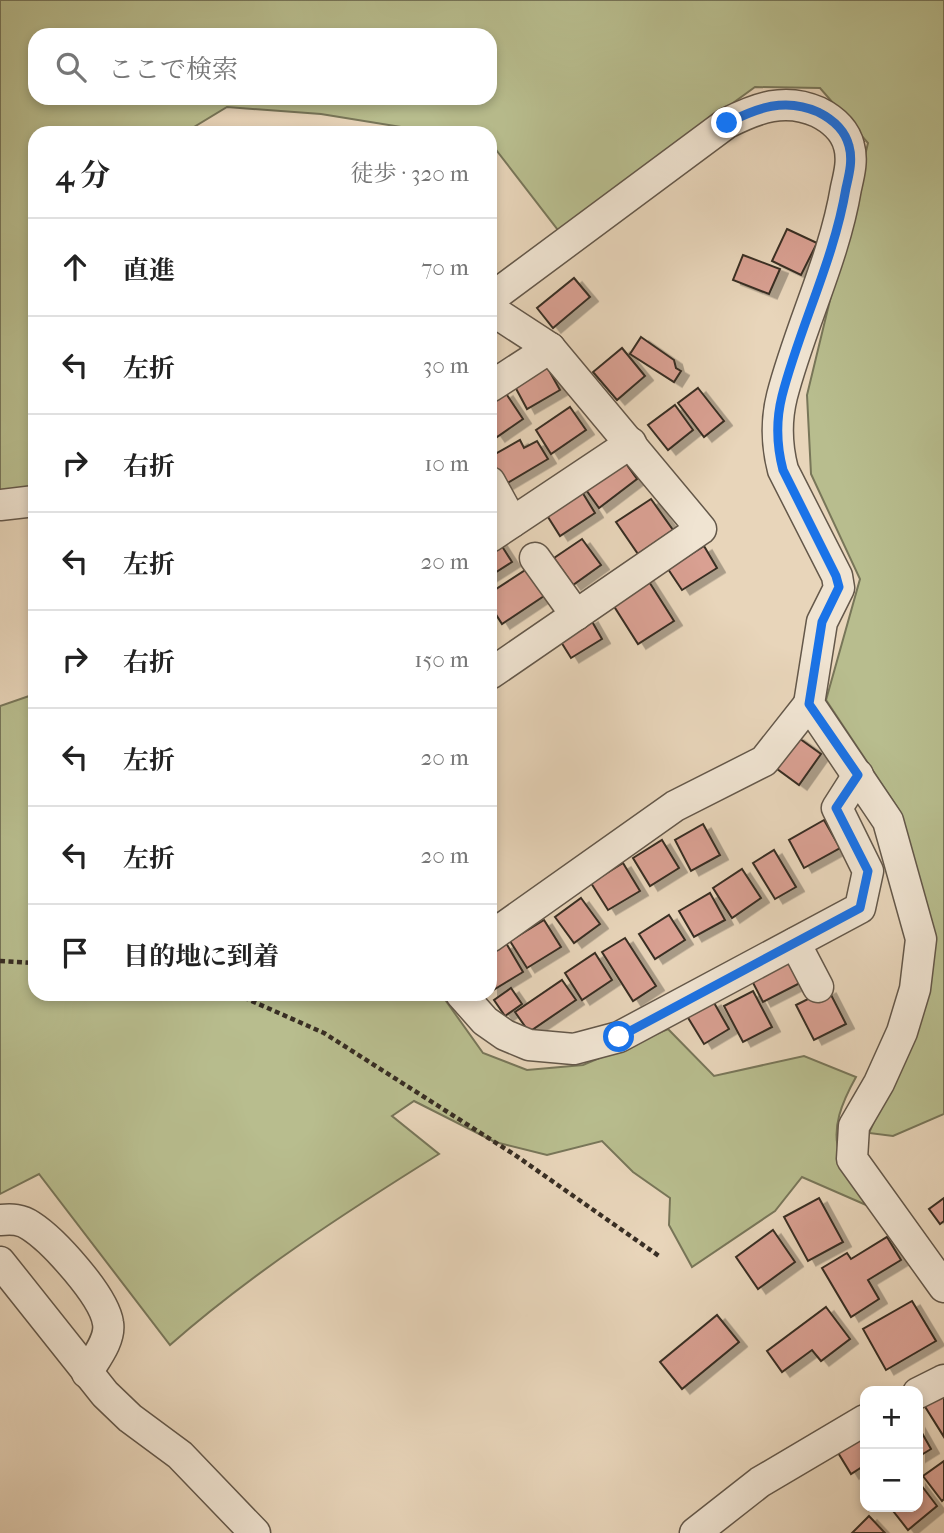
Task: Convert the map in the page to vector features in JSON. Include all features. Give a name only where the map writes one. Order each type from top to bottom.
[{"type":"street","points":[[497,294],[727,123],[751,111],[772,104],[795,106],[815,111],[841,128],[849,146],[851,163],[842,213],[782,397],[779,419],[779,456],[783,470],[839,587],[822,622],[809,704],[791,723],[764,761],[675,806],[497,932]]},
{"type":"street","points":[[497,314],[550,348],[702,529],[497,669]]},
{"type":"street","points":[[497,382],[550,348]]},
{"type":"street","points":[[497,512],[501,529],[631,443]]},
{"type":"street","points":[[0,505],[28,502]]},
{"type":"street","points":[[535,558],[576,615]]},
{"type":"street","points":[[809,704],[888,821],[921,939],[915,989],[902,1032],[879,1083],[854,1126],[852,1159],[944,1287]]},
{"type":"street","points":[[467,1001],[485,1021],[505,1035],[528,1045],[574,1049],[619,1037],[860,908],[868,871],[836,808],[858,775]]},
{"type":"street","points":[[795,943],[818,987]]},
{"type":"street","points":[[0,1220],[16,1219],[32,1226],[82,1276],[102,1304],[109,1325],[107,1337],[87,1373]]},
{"type":"street","points":[[0,1262],[87,1373],[130,1418],[180,1455],[255,1533]]},
{"type":"street","points":[[923,1390],[944,1380]]},
{"type":"street","points":[[695,1533],[760,1482],[860,1423]]},
{"type":"path","points":[[0,961],[28,963]]},
{"type":"path","points":[[252,1001],[324,1033],[515,1155],[659,1256]]},
{"type":"green space","points":[[0,0],[944,0],[944,1114],[893,1136],[869,1133],[917,1022],[932,947],[899,810],[826,700],[860,579],[811,474],[807,395],[868,143],[820,88],[755,87],[558,230],[497,151],[497,126],[395,126],[321,114],[227,107],[196,126],[28,126],[28,488],[0,493]]},
{"type":"green space","points":[[28,696],[28,1001],[446,1001],[483,1053],[527,1070],[583,1065],[668,1029],[714,1076],[804,1056],[856,1077],[839,1115],[838,1146],[849,1175],[873,1208],[802,1177],[775,1211],[692,1267],[669,1225],[670,1198],[633,1172],[602,1141],[547,1155],[495,1142],[414,1101],[392,1116],[439,1154],[300,1244],[201,1318],[170,1345],[39,1174],[0,1194],[0,706]]},
{"type":"building","points":[[787,229],[817,243],[801,275],[772,261]]},
{"type":"building","points":[[743,255],[780,269],[769,294],[733,280]]},
{"type":"building","points":[[574,278],[590,297],[553,328],[537,308]]},
{"type":"building","points":[[641,337],[674,360],[676,368],[681,371],[674,382],[630,354]]},
{"type":"building","points":[[622,348],[645,376],[617,400],[593,372]]},
{"type":"building","points":[[546,365],[560,390],[527,409],[513,383]]},
{"type":"building","points":[[698,388],[724,421],[704,437],[678,403]]},
{"type":"building","points":[[505,392],[523,419],[497,437],[497,397]]},
{"type":"building","points":[[675,405],[693,430],[668,450],[648,425]]},
{"type":"building","points":[[570,407],[586,430],[551,454],[536,430]]},
{"type":"building","points":[[520,440],[524,448],[537,441],[548,459],[504,485],[497,471],[497,453]]},
{"type":"building","points":[[622,458],[637,479],[599,508],[584,487]]},
{"type":"building","points":[[579,487],[595,513],[560,536],[543,509]]},
{"type":"building","points":[[651,499],[673,530],[638,554],[616,522]]},
{"type":"building","points":[[582,539],[601,565],[573,585],[554,558]]},
{"type":"building","points":[[497,541],[512,562],[497,572]]},
{"type":"building","points":[[704,546],[717,568],[682,590],[668,569]]},
{"type":"building","points":[[530,567],[547,594],[502,624],[497,616],[497,588]]},
{"type":"building","points":[[646,577],[674,621],[638,644],[610,600]]},
{"type":"building","points":[[590,618],[602,639],[571,658],[558,637]]},
{"type":"building","points":[[796,736],[821,754],[799,785],[773,766]]},
{"type":"building","points":[[824,820],[840,848],[804,868],[789,840]]},
{"type":"building","points":[[703,824],[720,855],[691,871],[675,840]]},
{"type":"building","points":[[662,840],[679,868],[650,886],[633,858]]},
{"type":"building","points":[[774,850],[796,887],[775,899],[753,863]]},
{"type":"building","points":[[623,863],[640,891],[608,910],[591,883]]},
{"type":"building","points":[[742,869],[761,898],[732,918],[713,888]]},
{"type":"building","points":[[710,893],[725,920],[694,937],[679,911]]},
{"type":"building","points":[[581,898],[600,924],[574,943],[555,917]]},
{"type":"building","points":[[669,915],[685,940],[655,959],[639,934]]},
{"type":"building","points":[[544,920],[561,947],[527,968],[510,941]]},
{"type":"building","points":[[625,938],[656,986],[633,1001],[602,952]]},
{"type":"building","points":[[506,943],[523,972],[497,988],[497,948]]},
{"type":"building","points":[[595,953],[612,980],[582,1000],[565,973]]},
{"type":"building","points":[[788,958],[800,983],[763,1002],[750,977]]},
{"type":"building","points":[[562,980],[576,1000],[529,1032],[515,1012]]},
{"type":"building","points":[[511,988],[522,1004],[505,1016],[495,1001]]},
{"type":"building","points":[[828,989],[846,1024],[814,1040],[796,1005]]},
{"type":"building","points":[[753,991],[772,1027],[743,1042],[724,1006]]},
{"type":"building","points":[[713,1001],[729,1029],[704,1044],[687,1016]]},
{"type":"building","points":[[819,1198],[843,1242],[808,1261],[784,1217]]},
{"type":"building","points":[[944,1198],[944,1221],[940,1224],[929,1209]]},
{"type":"building","points":[[773,1230],[795,1262],[758,1289],[736,1257]]},
{"type":"building","points":[[887,1237],[901,1260],[868,1280],[879,1299],[851,1317],[822,1268],[847,1253],[851,1259]]},
{"type":"building","points":[[912,1301],[936,1341],[886,1370],[863,1329]]},
{"type":"building","points":[[826,1307],[850,1339],[821,1361],[812,1350],[782,1372],[767,1351]]},
{"type":"building","points":[[717,1315],[739,1342],[682,1389],[660,1362]]},
{"type":"building","points":[[944,1393],[944,1437],[924,1405]]},
{"type":"building","points":[[923,1435],[931,1449],[923,1454]]},
{"type":"building","points":[[860,1437],[860,1468],[851,1474],[837,1451]]},
{"type":"building","points":[[944,1461],[942,1501],[923,1476]]},
{"type":"building","points":[[923,1488],[937,1506],[908,1530],[894,1512],[923,1512]]},
{"type":"building","points":[[869,1516],[885,1533],[852,1533]]},
{"type":"route","points":[[619,1037],[860,908],[868,871],[836,808],[858,775],[809,704],[822,622],[839,587],[783,470],[779,456],[782,397],[842,213],[851,163],[849,146],[841,128],[815,111],[795,106],[772,104],[727,123]]}]
